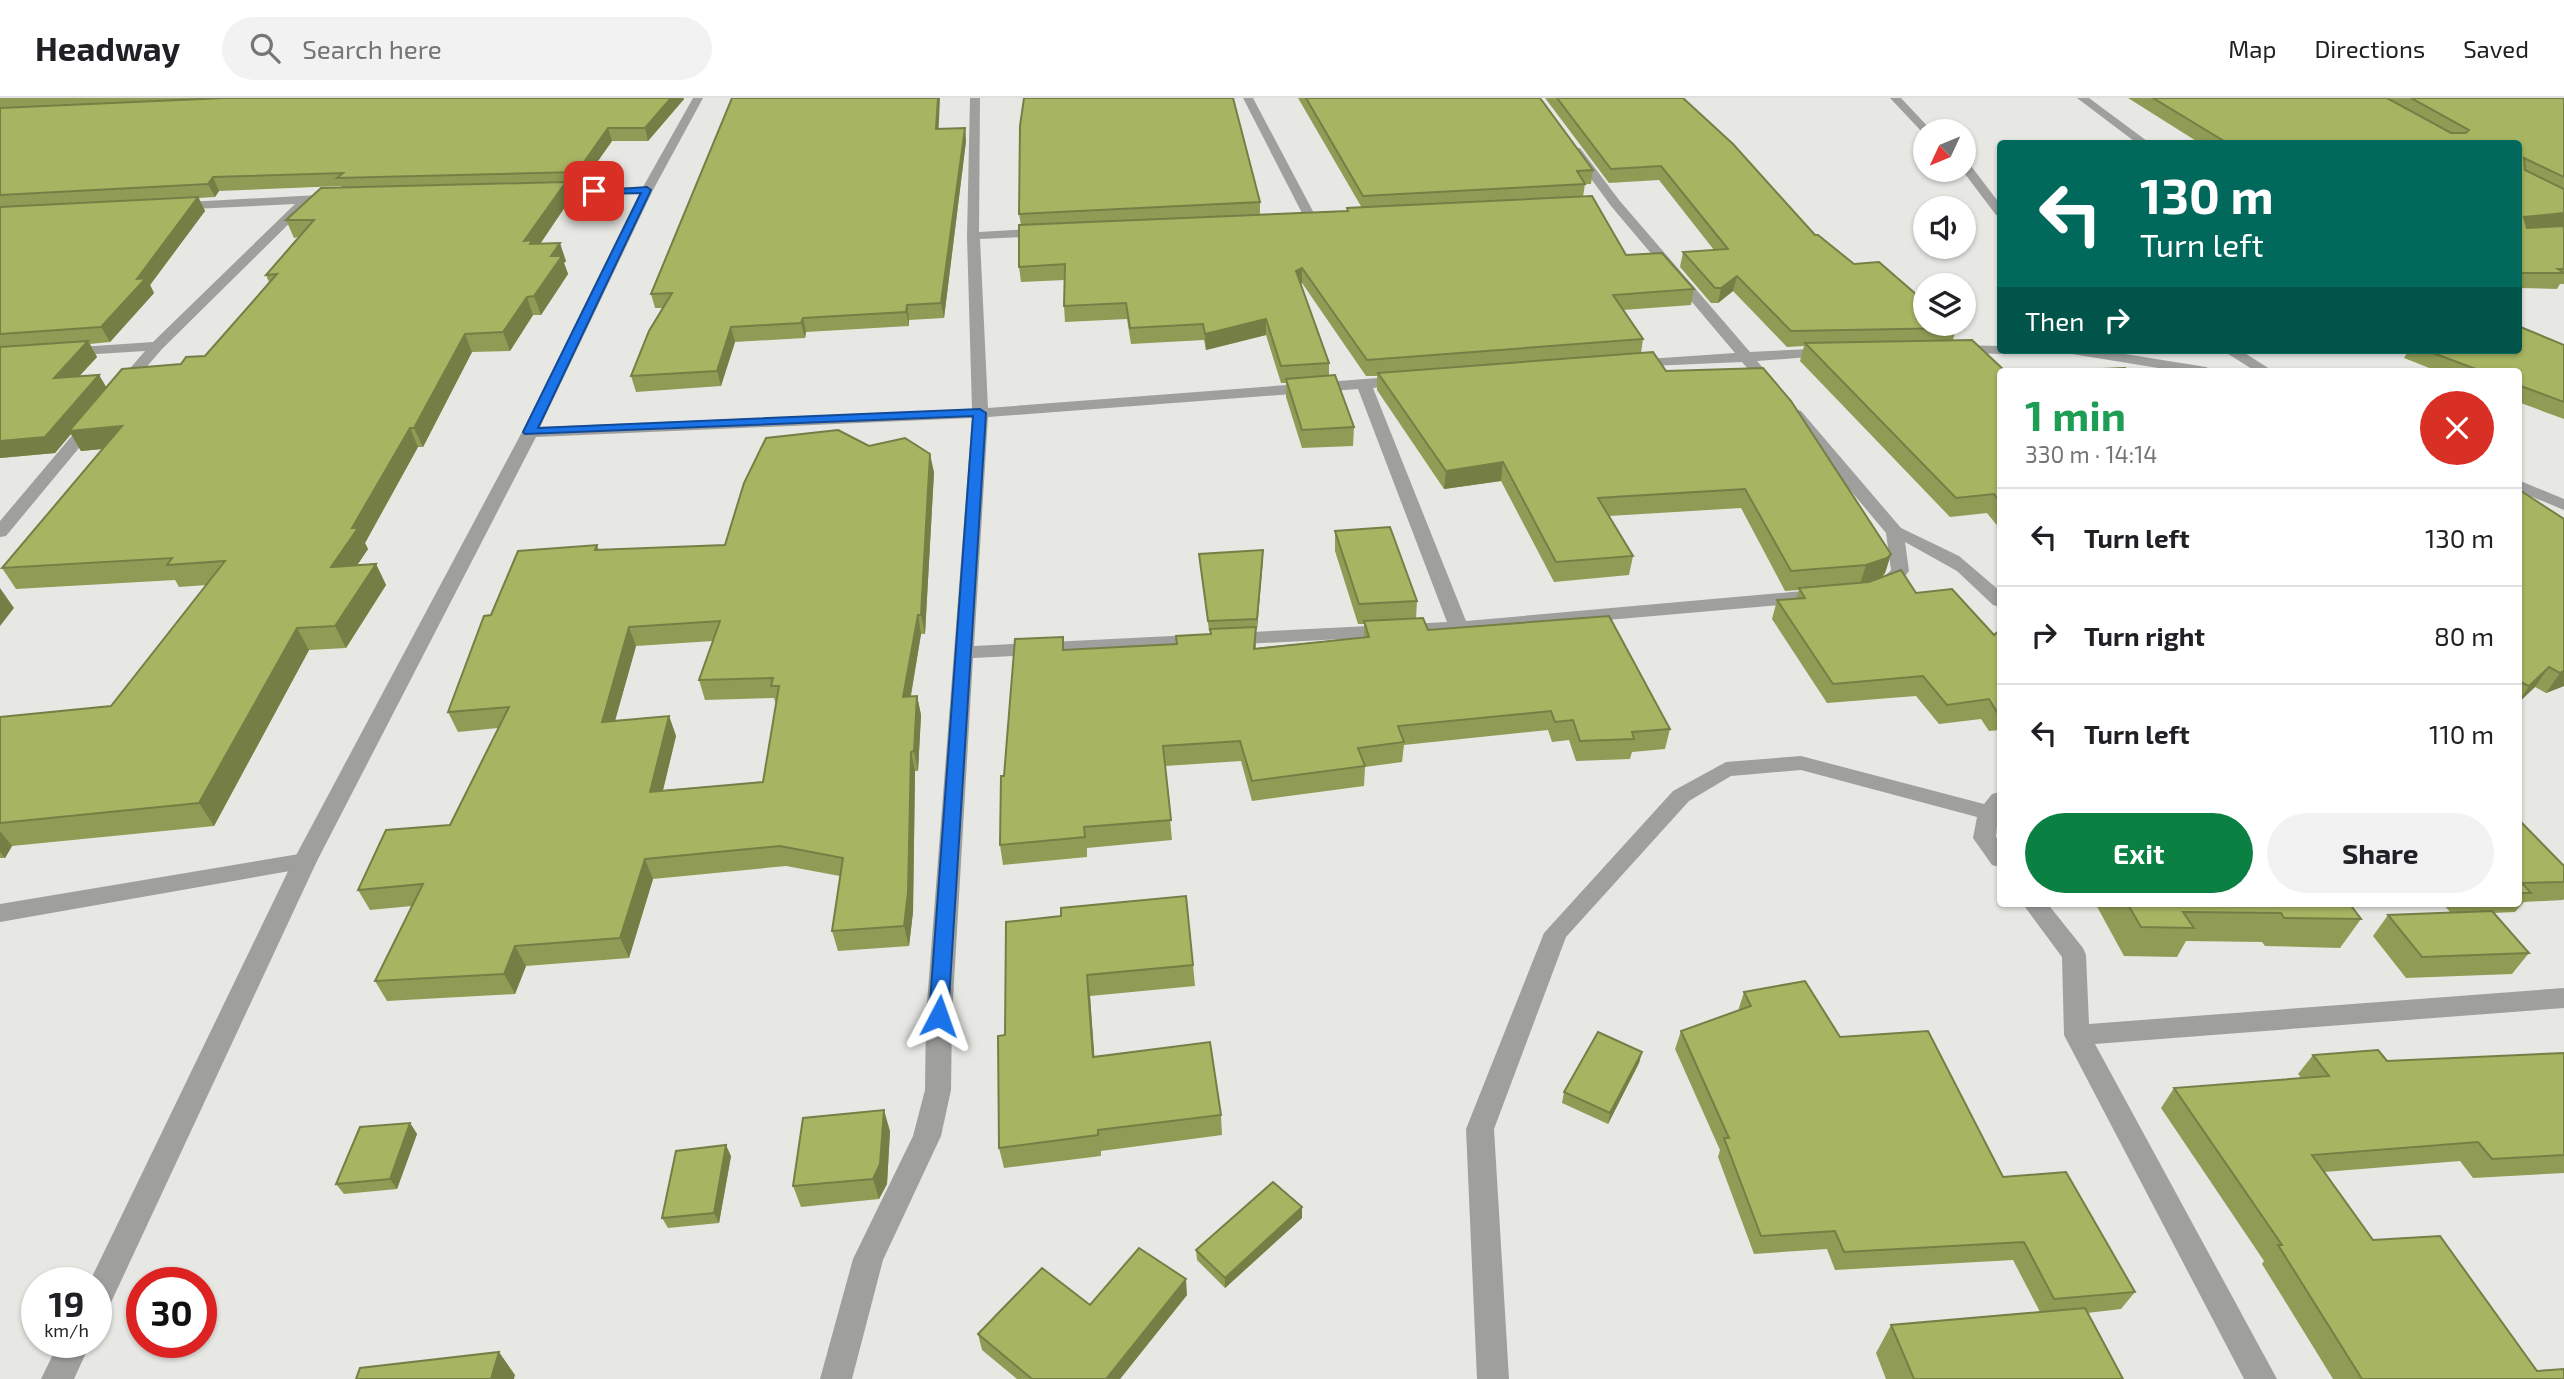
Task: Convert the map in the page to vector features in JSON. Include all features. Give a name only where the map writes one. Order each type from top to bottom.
[{"type":"street","points":[[112,1267],[305,860],[530,432],[647,190],[698,98]]},
{"type":"street","points":[[836,1379],[868,1259],[928,1136],[938,1090],[939,1016],[980,413],[972,236],[975,98]]},
{"type":"street","points":[[1248,98],[1310,217]]},
{"type":"street","points":[[1895,98],[1915,119]]},
{"type":"street","points":[[2082,98],[2141,140]]},
{"type":"street","points":[[1569,140],[1608,203],[1744,355],[1895,532],[1951,556],[1971,570],[1997,598]]},
{"type":"street","points":[[1976,180],[1997,208]]},
{"type":"street","points":[[524,193],[647,190]]},
{"type":"street","points":[[153,207],[348,198]]},
{"type":"street","points":[[0,532],[156,346],[307,199]]},
{"type":"street","points":[[972,236],[1067,231]]},
{"type":"street","points":[[52,353],[156,346]]},
{"type":"street","points":[[1934,349],[1997,349]]},
{"type":"street","points":[[1622,365],[1744,355],[1853,352]]},
{"type":"street","points":[[2098,354],[2187,368]]},
{"type":"street","points":[[2236,354],[2261,368]]},
{"type":"street","points":[[530,432],[980,413],[1418,380]]},
{"type":"street","points":[[1364,384],[1460,627]]},
{"type":"street","points":[[2522,487],[2564,505]]},
{"type":"street","points":[[964,652],[1460,627],[1855,593],[1889,584],[1900,571],[1895,532]]},
{"type":"street","points":[[1493,1379],[1480,1129],[1556,933],[1681,796],[1726,769],[1801,763],[1995,806],[1984,838],[1997,855]]},
{"type":"street","points":[[0,913],[305,860]]},
{"type":"street","points":[[2037,907],[2074,955],[2077,1035],[2260,1379]]},
{"type":"street","points":[[2077,1035],[2564,998]]},
{"type":"street","points":[[57,1379],[68,1358]]},
{"type":"building","points":[[224,98],[671,98],[645,128],[608,128],[577,172],[337,178],[343,173],[213,177],[208,184],[0,195],[0,108]]},
{"type":"building","points":[[732,98],[938,98],[936,129],[965,128],[941,303],[907,305],[906,312],[803,318],[801,323],[731,327],[717,371],[631,376],[649,331],[672,293],[651,294]]},
{"type":"building","points":[[1024,98],[1233,98],[1260,202],[1019,214],[1020,126]]},
{"type":"building","points":[[1306,98],[1540,98],[1593,170],[1577,171],[1585,184],[1363,196]]},
{"type":"building","points":[[1557,98],[1683,98],[1733,144],[1815,235],[1854,264],[1879,262],[1913,292],[1913,329],[1791,331],[1737,276],[1721,288],[1715,288],[1683,252],[1728,249],[1661,166],[1611,169]]},
{"type":"building","points":[[2153,98],[2387,98],[2451,133],[2466,133],[2469,130],[2411,98],[2564,98],[2564,177],[2524,158],[2525,170],[2564,189],[2564,213],[2524,217],[2527,228],[2564,226],[2564,269],[2558,269],[2564,273],[2522,273],[2522,140],[2222,140]]},
{"type":"building","points":[[566,182],[524,241],[532,240],[530,244],[560,243],[551,256],[562,256],[534,296],[527,297],[503,332],[465,334],[414,428],[410,428],[352,528],[358,528],[331,567],[376,564],[335,626],[297,628],[199,803],[0,823],[0,717],[111,706],[225,561],[167,565],[172,558],[2,568],[122,426],[69,431],[122,369],[181,364],[186,357],[205,356],[277,274],[266,275],[314,220],[286,220],[321,188]]},
{"type":"building","points":[[1592,196],[1626,255],[1662,253],[1694,289],[1613,295],[1643,339],[1367,360],[1302,268],[1296,271],[1329,363],[1281,366],[1266,319],[1205,334],[1203,324],[1130,328],[1126,303],[1064,306],[1065,264],[1019,267],[1019,225],[1348,211],[1347,208]]},
{"type":"building","points":[[198,197],[137,279],[146,278],[101,327],[0,334],[0,207]]},
{"type":"building","points":[[2522,328],[2564,345],[2564,402],[2522,386],[2522,368],[2473,368],[2436,354],[2522,354]]},
{"type":"building","points":[[1972,340],[2002,368],[1997,368],[1997,498],[1994,494],[1956,498],[1805,343]]},
{"type":"building","points":[[88,341],[54,378],[99,375],[45,437],[0,441],[0,347]]},
{"type":"building","points":[[1653,352],[1666,371],[1763,368],[1791,401],[1891,554],[1866,565],[1791,571],[1745,489],[1598,498],[1633,556],[1556,562],[1503,462],[1446,471],[1378,373]]},
{"type":"building","points":[[1335,375],[1354,427],[1302,430],[1286,379]]},
{"type":"building","points":[[838,430],[869,446],[905,438],[930,454],[921,615],[918,615],[903,697],[917,696],[914,751],[911,752],[908,892],[904,926],[832,931],[843,858],[780,846],[645,859],[620,938],[515,946],[504,974],[375,981],[423,884],[358,890],[386,830],[450,825],[509,707],[448,712],[484,616],[491,615],[518,551],[597,545],[595,550],[725,545],[744,483],[766,438]],"holes":[[[720,621],[699,680],[773,678],[771,686],[779,686],[763,782],[650,792],[669,716],[602,722],[629,627]]]},
{"type":"building","points":[[2522,492],[2564,519],[2564,671],[2560,673],[2549,667],[2529,686],[2522,683]]},
{"type":"building","points":[[1390,527],[1417,601],[1359,604],[1335,531]]},
{"type":"building","points":[[1263,550],[1257,619],[1208,621],[1199,554]]},
{"type":"building","points":[[1901,570],[1916,593],[1952,589],[1994,635],[1997,632],[1997,712],[1989,699],[1947,705],[1923,676],[1833,684],[1777,600],[1805,598],[1799,588],[1869,582]]},
{"type":"building","points":[[1609,616],[1670,729],[1632,732],[1634,739],[1580,741],[1573,720],[1555,722],[1551,711],[1398,726],[1404,742],[1358,748],[1365,766],[1252,781],[1240,741],[1163,746],[1171,820],[1084,827],[1085,837],[1000,845],[1001,776],[1004,776],[1015,639],[1063,637],[1063,650],[1177,644],[1176,636],[1211,634],[1210,629],[1256,627],[1254,649],[1369,637],[1364,621],[1423,618],[1428,630]]},
{"type":"building","points":[[2522,823],[2564,866],[2564,882],[2522,883]]},
{"type":"building","points":[[2522,883],[2531,893],[2522,893]]},
{"type":"building","points":[[1186,896],[1193,965],[1087,975],[1093,1057],[1210,1042],[1221,1115],[1098,1130],[1098,1135],[999,1148],[998,1036],[1005,1035],[1006,922],[1061,916],[1061,908]]},
{"type":"building","points":[[2129,907],[2352,907],[2361,919],[2284,918],[2281,913],[2183,912],[2194,928],[2141,927]]},
{"type":"building","points":[[2492,911],[2529,953],[2422,957],[2388,915]]},
{"type":"building","points":[[1805,981],[1840,1037],[1928,1031],[2003,1177],[2066,1172],[2135,1292],[2054,1299],[2024,1242],[1844,1252],[1835,1231],[1761,1236],[1724,1138],[1729,1138],[1681,1031],[1751,1006],[1744,992]]},
{"type":"building","points":[[1598,1032],[1642,1052],[1610,1113],[1564,1092]]},
{"type":"building","points":[[2378,1050],[2387,1061],[2564,1053],[2564,1155],[2492,1159],[2478,1142],[2312,1155],[2373,1240],[2440,1236],[2537,1371],[2564,1369],[2564,1379],[2362,1379],[2278,1245],[2282,1245],[2174,1088],[2329,1076],[2313,1055]]},
{"type":"building","points":[[884,1110],[880,1164],[873,1179],[793,1186],[803,1118]]},
{"type":"building","points":[[410,1123],[390,1179],[336,1184],[360,1127]]},
{"type":"building","points":[[726,1145],[714,1213],[662,1218],[676,1151]]},
{"type":"building","points":[[1273,1182],[1302,1207],[1225,1278],[1196,1250]]},
{"type":"building","points":[[1139,1248],[1186,1279],[1106,1379],[1032,1379],[978,1334],[1042,1268],[1090,1305]]},
{"type":"building","points":[[2085,1308],[2123,1379],[1914,1379],[1891,1325]]},
{"type":"building","points":[[499,1352],[491,1379],[356,1379],[360,1368]]},
{"type":"route","points":[[594,191],[647,190],[530,432],[980,413],[939,1016]]}]
